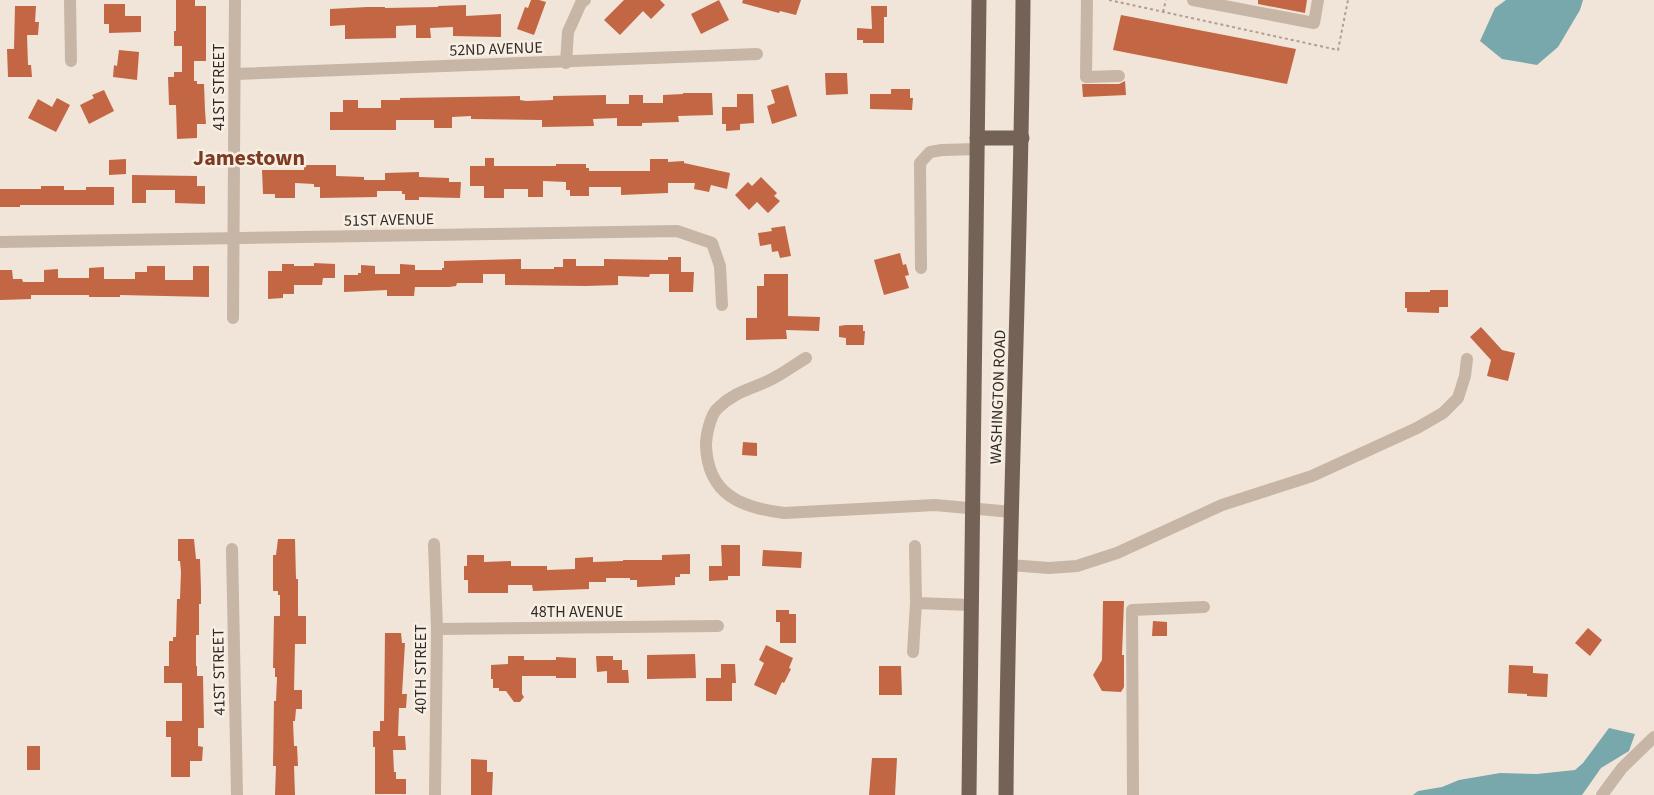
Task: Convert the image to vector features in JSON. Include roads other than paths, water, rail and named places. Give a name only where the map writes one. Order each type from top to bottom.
[{"type":"main road","name":"WASHINGTON ROAD","points":[[969,795],[979,0]]},
{"type":"main road","name":"WASHINGTON ROAD","points":[[1006,795],[1022,138],[1023,0]]},
{"type":"main road","points":[[977,144],[1022,138]]},
{"type":"street","points":[[70,0],[71,61]]},
{"type":"street","name":"41ST STREET","points":[[233,318],[235,0]]},
{"type":"street","points":[[566,63],[568,32],[581,3],[585,0]]},
{"type":"street","points":[[1087,0],[1086,77],[1119,76]]},
{"type":"street","points":[[1193,0],[1314,23],[1318,0]]},
{"type":"street","name":"52ND AVENUE","points":[[235,74],[757,54]]},
{"type":"street","points":[[921,268],[920,163],[930,152],[977,144]]},
{"type":"street","name":"51ST AVENUE","points":[[0,242],[677,231],[712,243],[720,266],[722,305]]},
{"type":"street","points":[[806,358],[772,380],[738,392],[716,409],[706,436],[707,460],[718,487],[740,503],[762,510],[784,513],[935,505],[1012,512]]},
{"type":"street","points":[[1011,566],[1049,568],[1077,566],[1117,553],[1222,505],[1310,476],[1417,428],[1443,413],[1458,398],[1466,376],[1467,359]]},
{"type":"street","name":"40TH STREET","points":[[434,544],[437,628],[435,795]]},
{"type":"street","points":[[913,652],[916,603],[915,546]]},
{"type":"street","name":"41ST STREET","points":[[232,549],[237,795]]},
{"type":"street","points":[[916,603],[971,605]]},
{"type":"street","points":[[1133,795],[1132,610],[1204,607]]},
{"type":"street","name":"48TH AVENUE","points":[[437,628],[718,626]]},
{"type":"street","points":[[1602,795],[1622,768],[1654,737]]},
{"type":"water","points":[[1506,0],[1583,0],[1580,10],[1558,47],[1537,65],[1502,59],[1480,41],[1495,8]]},
{"type":"water","points":[[1609,728],[1635,734],[1629,751],[1601,768],[1582,795],[1413,795],[1418,791],[1442,787],[1459,780],[1500,773],[1537,774],[1575,770],[1583,763]]},
{"type":"district","name":"Jamestown","points":[[249,157]]}]
